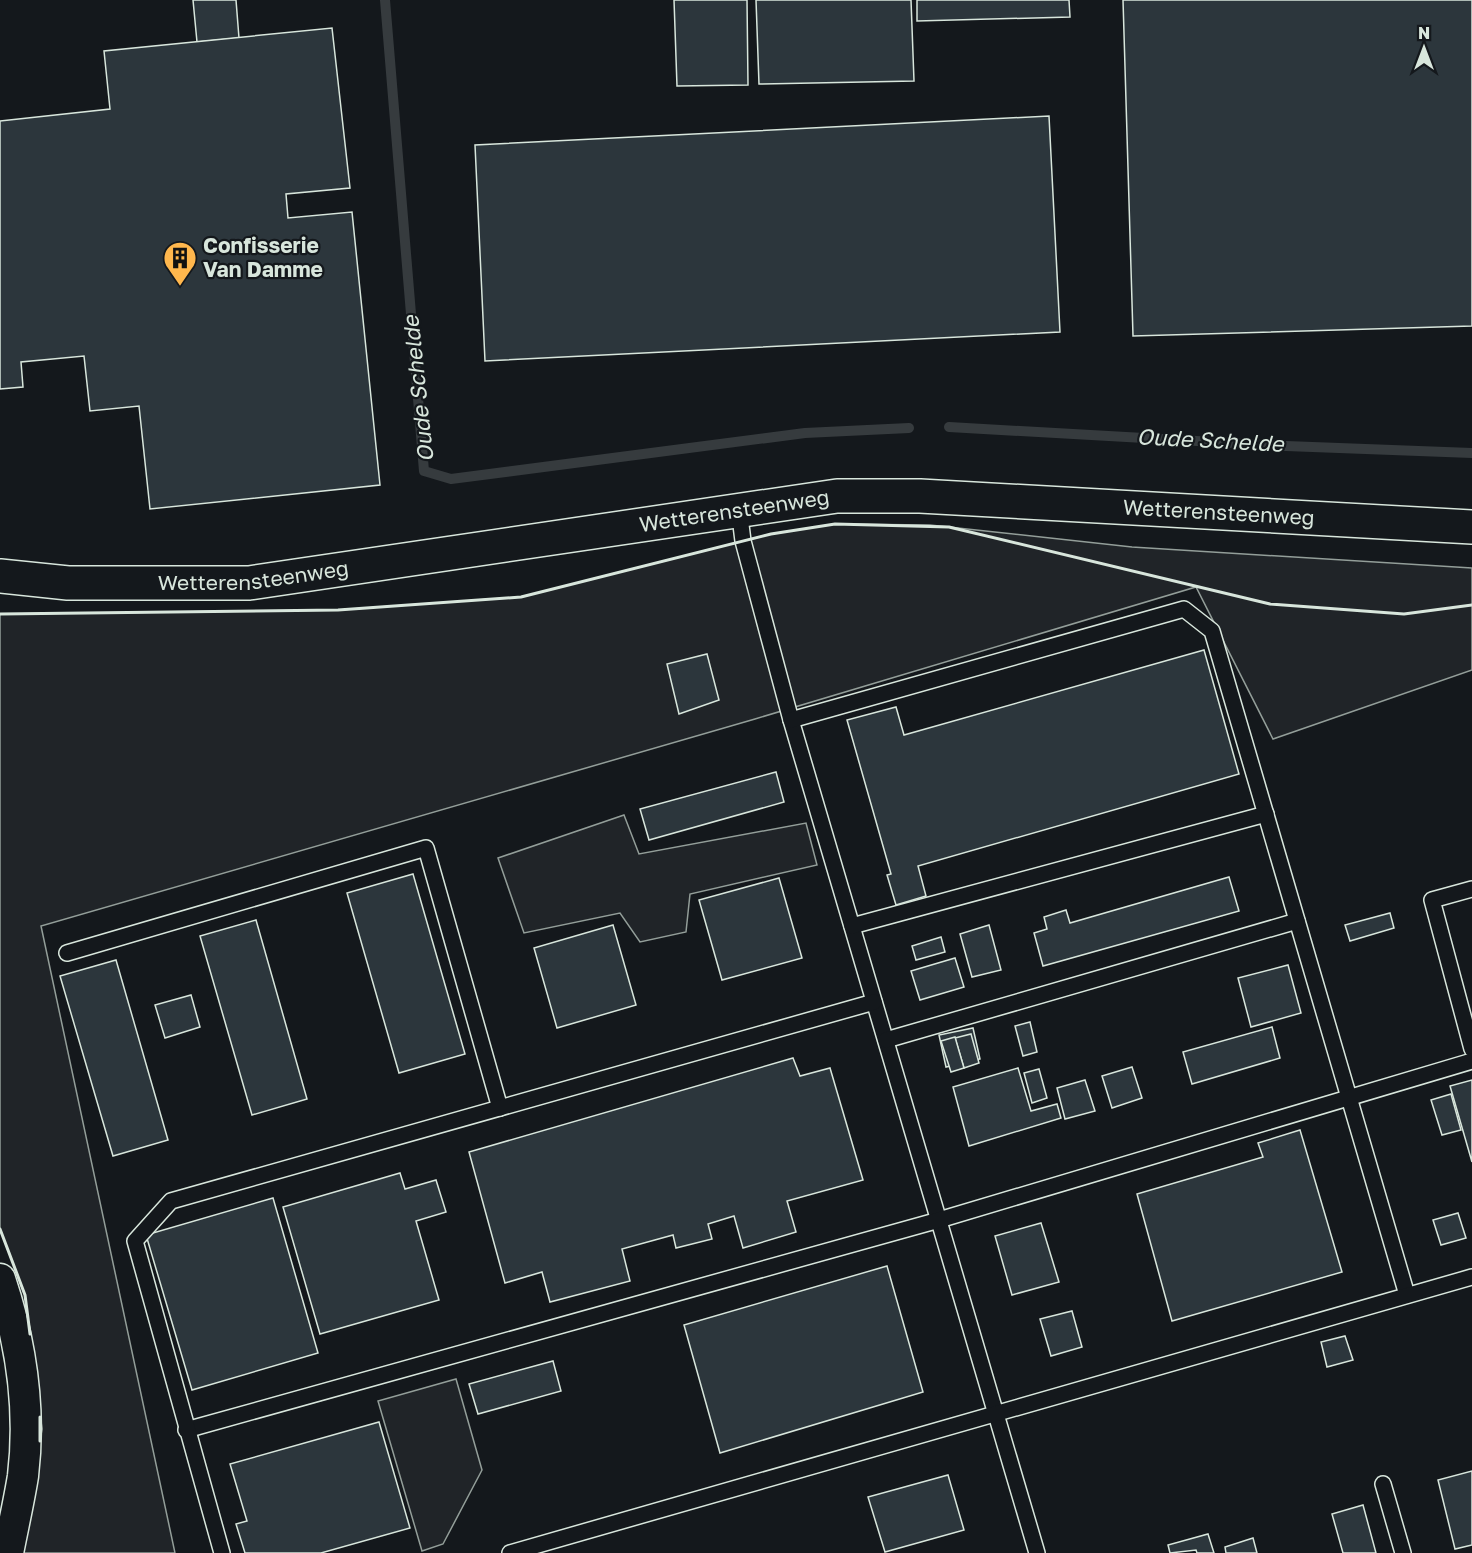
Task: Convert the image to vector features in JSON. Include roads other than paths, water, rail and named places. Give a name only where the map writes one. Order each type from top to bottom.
[{"type":"street","name":"Wetterensteenweg","points":[[0,576],[68,583],[249,583],[739,508],[837,496],[920,496],[1472,527]]},
{"type":"street","points":[[0,1279],[24,1375],[26,1428],[23,1476],[8,1553]]},
{"type":"lane","points":[[739,508],[743,541],[791,720],[1037,1553]]},
{"type":"lane","points":[[791,720],[1184,609],[1212,631],[1407,1295]]},
{"type":"lane","points":[[852,927],[1266,814]]},
{"type":"lane","points":[[67,953],[426,848],[500,1107]]},
{"type":"lane","points":[[1472,889],[1432,900],[1472,1049]]},
{"type":"lane","points":[[886,1040],[1297,921]]},
{"type":"lane","points":[[222,1553],[135,1241],[171,1201],[874,1002]]},
{"type":"lane","points":[[186,1430],[939,1220],[1348,1096],[1472,1061]]},
{"type":"lane","points":[[510,1553],[1472,1277]]},
{"type":"lane","points":[[1383,1484],[1402,1553]]},
{"type":"waterway","name":"Oude Schelde","points":[[385,0],[424,471],[451,479],[805,433],[909,428]]},
{"type":"waterway","name":"Oude Schelde","points":[[949,427],[1286,446],[1472,453]]},
{"type":"place","name":"Confisserie Van Damme","points":[[180,287]]}]
